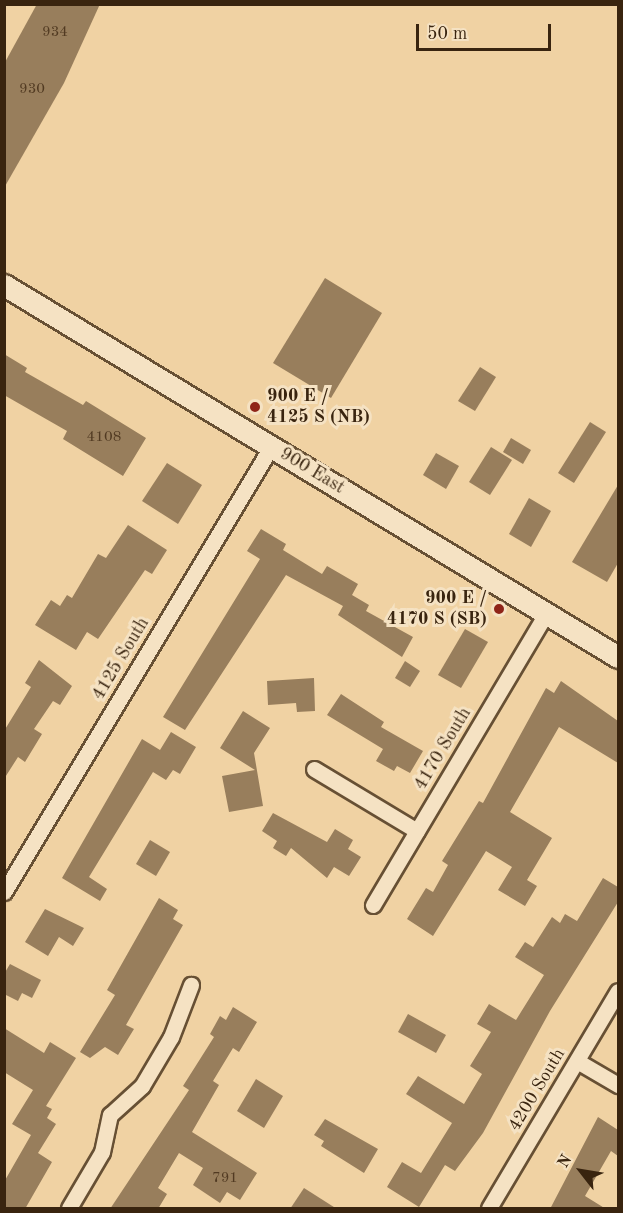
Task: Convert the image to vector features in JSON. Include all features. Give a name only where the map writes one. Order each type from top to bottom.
[{"type":"main road","name":"900 East","points":[[4,285],[618,657]]},
{"type":"street","name":"4125 South","points":[[4,892],[271,447]]},
{"type":"street","name":"4170 South","points":[[373,905],[546,614]]},
{"type":"street","points":[[314,769],[417,831]]},
{"type":"street","points":[[69,1209],[102,1152],[110,1115],[141,1086],[171,1037],[191,985]]},
{"type":"street","name":"4200 South","points":[[489,1209],[618,991]]},
{"type":"street","points":[[577,1061],[618,1086]]},
{"type":"building","points":[[37,4],[100,4],[64,83],[4,188],[4,64]]},
{"type":"building","points":[[325,278],[382,313],[331,398],[273,363]]},
{"type":"building","points":[[4,354],[27,368],[25,372],[83,405],[86,401],[146,438],[123,476],[63,439],[67,431],[4,395]]},
{"type":"building","points":[[480,367],[496,377],[475,411],[458,401]]},
{"type":"building","points":[[590,422],[606,432],[574,483],[558,473]]},
{"type":"building","points":[[511,438],[531,450],[523,464],[503,452]]},
{"type":"building","points":[[491,447],[512,460],[490,495],[469,482]]},
{"type":"building","points":[[436,453],[459,466],[446,489],[423,475]]},
{"type":"building","points":[[167,463],[202,485],[178,524],[142,501]]},
{"type":"building","points":[[618,485],[618,563],[607,582],[572,562]]},
{"type":"building","points":[[529,498],[551,511],[531,547],[509,534]]},
{"type":"building","points":[[128,525],[167,550],[152,574],[145,570],[98,639],[87,632],[76,650],[35,625],[51,600],[60,606],[67,595],[72,598],[98,554],[106,558]]},
{"type":"building","points":[[261,529],[286,544],[283,550],[322,574],[327,566],[358,584],[352,595],[369,605],[366,611],[413,637],[402,657],[338,615],[343,606],[286,575],[185,730],[163,717],[260,559],[247,551]]},
{"type":"building","points":[[465,629],[488,642],[461,688],[438,675]]},
{"type":"building","points":[[39,660],[72,686],[60,705],[53,701],[34,729],[42,734],[25,762],[18,757],[4,779],[4,731],[31,687],[25,683]]},
{"type":"building","points":[[405,661],[420,671],[410,687],[395,678]]},
{"type":"building","points":[[314,678],[315,711],[297,712],[296,703],[268,705],[267,681]]},
{"type":"building","points":[[561,681],[618,721],[618,763],[559,727],[510,812],[552,838],[527,880],[537,886],[525,906],[498,890],[512,867],[486,851],[433,936],[407,919],[426,888],[433,892],[448,865],[442,861],[479,801],[483,803],[546,688],[554,693]]},
{"type":"building","points":[[341,694],[384,722],[381,727],[423,751],[410,773],[397,766],[394,771],[376,761],[383,749],[327,715]]},
{"type":"building","points":[[243,711],[270,728],[254,753],[263,806],[229,812],[222,776],[255,770],[220,748]]},
{"type":"building","points":[[171,732],[196,747],[180,774],[173,770],[166,780],[153,772],[89,877],[107,889],[100,901],[62,878],[142,739],[160,750]]},
{"type":"building","points":[[273,813],[327,842],[335,829],[353,840],[348,849],[361,857],[349,876],[334,867],[327,878],[291,848],[286,856],[273,848],[277,841],[262,831]]},
{"type":"building","points":[[150,840],[170,852],[156,876],[136,864]]},
{"type":"building","points":[[603,878],[618,887],[618,902],[550,1011],[483,1133],[455,1171],[445,1165],[419,1207],[387,1187],[402,1162],[421,1173],[452,1123],[406,1094],[418,1076],[464,1104],[482,1074],[470,1066],[491,1032],[477,1024],[489,1004],[516,1020],[544,975],[515,957],[525,942],[533,947],[552,917],[560,923],[565,914],[577,921]]},
{"type":"building","points":[[159,898],[178,910],[173,919],[183,925],[126,1025],[134,1029],[118,1055],[105,1047],[90,1058],[80,1052],[115,995],[107,990]]},
{"type":"building","points":[[45,909],[84,928],[73,946],[59,937],[48,956],[25,942]]},
{"type":"building","points":[[10,964],[41,980],[32,998],[22,993],[18,1001],[4,994],[4,974]]},
{"type":"building","points":[[233,1007],[257,1022],[239,1052],[233,1048],[213,1081],[219,1085],[192,1132],[257,1173],[240,1200],[227,1192],[220,1203],[193,1185],[203,1168],[179,1153],[158,1188],[167,1194],[158,1209],[110,1209],[189,1090],[183,1086],[214,1037],[210,1034],[220,1016],[226,1020]]},
{"type":"building","points":[[408,1014],[446,1035],[436,1053],[398,1032]]},
{"type":"building","points":[[4,1028],[44,1053],[50,1042],[76,1058],[46,1106],[52,1109],[47,1118],[56,1124],[38,1153],[52,1162],[25,1209],[4,1209],[4,1182],[31,1135],[12,1124],[33,1090],[4,1072]]},
{"type":"building","points":[[256,1079],[283,1096],[264,1128],[237,1111]]},
{"type":"building","points":[[598,1117],[618,1130],[618,1156],[611,1151],[585,1196],[606,1209],[550,1209]]},
{"type":"building","points":[[325,1119],[378,1149],[364,1173],[321,1146],[324,1141],[314,1135]]},
{"type":"building","points":[[304,1188],[337,1209],[290,1209]]},
{"type":"place","name":"900 E / 4125 S (NB)","points":[[255,407]]},
{"type":"place","name":"900 E / 4170 S (SB)","points":[[499,609]]}]
